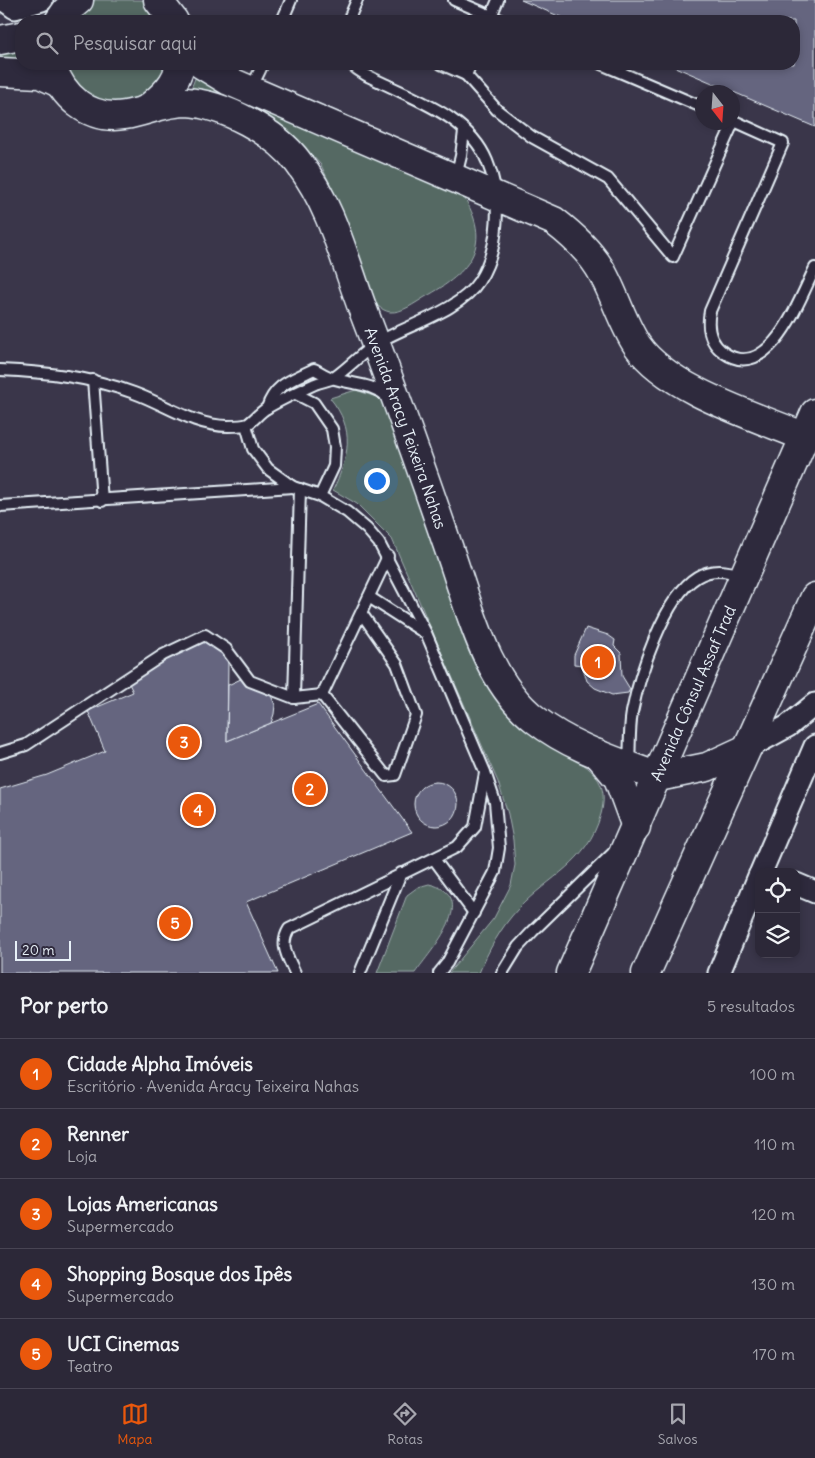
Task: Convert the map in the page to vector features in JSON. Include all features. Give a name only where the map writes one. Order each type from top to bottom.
[{"type":"street","points":[[158,0],[169,15]]},
{"type":"street","points":[[3,1],[15,8],[60,11]]},
{"type":"street","points":[[0,40],[15,37]]},
{"type":"street","points":[[147,109],[167,93],[179,70]]},
{"type":"street","points":[[209,70],[251,90],[554,220],[580,242],[599,266],[637,345],[656,367],[684,386],[810,425]]},
{"type":"street","points":[[0,72],[54,73]]},
{"type":"street","name":"Avenida Aracy Teixeira Nahas","points":[[54,73],[74,102],[97,114],[122,116],[183,102],[205,106],[250,123],[290,153],[326,206],[401,409],[481,641],[500,680],[534,719],[574,745],[658,777]]},
{"type":"street","name":"Avenida Cônsul Assaf Trad","points":[[571,973],[810,425]]},
{"type":"street","points":[[646,973],[815,597]]},
{"type":"street","points":[[658,777],[707,767],[746,749],[788,726],[815,704]]},
{"type":"street","points":[[764,868],[815,746]]},
{"type":"street","points":[[598,754],[618,778],[634,830]]},
{"type":"street","points":[[800,886],[815,892]]},
{"type":"street","points":[[719,973],[755,888]]},
{"type":"lane","points":[[285,15],[291,0]]},
{"type":"lane","points":[[351,15],[357,0]]},
{"type":"lane","points":[[454,0],[482,15]]},
{"type":"lane","points":[[492,15],[498,0]]},
{"type":"lane","points":[[251,90],[260,70]]},
{"type":"lane","points":[[0,370],[62,374],[93,380],[134,393],[179,414],[206,422],[226,426],[246,425],[267,408],[333,378],[377,343],[423,322],[464,296],[478,283],[485,270],[493,243],[496,196],[487,161],[476,141],[441,111],[359,70]]},
{"type":"lane","points":[[456,70],[466,74],[497,110],[532,138],[608,179],[673,258],[729,130]]},
{"type":"lane","points":[[466,74],[468,70]]},
{"type":"lane","points":[[615,70],[695,105]]},
{"type":"lane","points":[[740,123],[783,143],[710,310],[708,322],[714,342],[721,350],[736,358],[751,358],[765,351],[780,336],[815,268]]},
{"type":"lane","points":[[455,178],[462,156],[464,131]]},
{"type":"lane","points":[[267,408],[270,399],[279,386],[314,369],[333,378],[360,383],[379,390],[401,409]]},
{"type":"lane","points":[[93,380],[102,501]]},
{"type":"lane","points":[[296,394],[314,403],[332,429],[336,447],[334,466],[320,496]]},
{"type":"lane","points":[[246,425],[253,449],[262,463],[296,488],[320,496],[347,512],[368,529],[388,556],[426,633],[485,772],[495,802],[498,848],[495,872],[447,963],[439,973]]},
{"type":"lane","points":[[0,506],[296,488]]},
{"type":"lane","points":[[294,698],[296,488]]},
{"type":"lane","points":[[322,695],[388,556]]},
{"type":"lane","points":[[629,766],[632,713],[646,660],[674,602],[685,586],[697,577],[711,572],[729,570],[744,577]]},
{"type":"lane","points":[[370,597],[426,633]]},
{"type":"lane","points":[[322,695],[386,776],[395,775],[416,715],[397,664],[362,614]]},
{"type":"lane","points":[[0,753],[26,745],[163,655],[205,635],[226,649],[250,681],[294,698],[322,695]]},
{"type":"lane","points":[[295,973],[283,948],[284,938],[289,929],[457,847],[475,827],[485,772]]},
{"type":"lane","points":[[502,973],[518,947],[634,830]]},
{"type":"lane","points":[[434,859],[474,913]]},
{"type":"lane","points":[[360,973],[402,873]]},
{"type":"green space","points":[[85,0],[145,0],[161,15],[71,15]]},
{"type":"green space","points":[[15,47],[15,64],[0,65],[0,49]]},
{"type":"green space","points":[[63,70],[170,70],[144,104],[99,109]]},
{"type":"green space","points":[[196,76],[462,194],[476,228],[476,242],[473,255],[465,267],[441,287],[408,307],[395,312],[381,309],[372,298],[337,199],[321,165],[296,138],[252,109],[190,91]]},
{"type":"green space","points":[[356,390],[379,398],[383,403],[464,639],[481,677],[502,707],[523,728],[582,763],[593,772],[600,783],[603,797],[601,814],[595,831],[587,845],[566,868],[530,897],[512,916],[486,956],[479,973],[449,973],[494,918],[511,885],[515,865],[508,814],[498,782],[392,539],[357,504],[333,490],[339,478],[346,454],[347,432],[344,421],[330,398]]},
{"type":"green space","points":[[429,884],[444,890],[451,900],[452,911],[448,924],[440,938],[415,973],[377,973],[407,895],[418,887]]},
{"type":"building","points":[[521,0],[815,0],[815,127],[740,95],[740,85],[717,85],[682,70],[800,70],[800,15],[556,15]]},
{"type":"building","points":[[586,628],[608,635],[615,640],[614,646],[621,653],[622,676],[630,689],[628,693],[612,695],[595,688],[587,681],[582,665],[574,664],[574,655]]},
{"type":"building","points":[[216,634],[228,660],[227,741],[318,704],[412,832],[246,902],[278,973],[0,973],[0,789],[47,775],[105,751],[88,711],[133,692],[125,675]]},
{"type":"building","points":[[243,678],[268,688],[275,705],[274,714],[271,723],[227,741],[228,685]]},
{"type":"building","points":[[440,782],[452,788],[457,795],[457,813],[452,820],[445,825],[432,826],[420,820],[415,813],[414,800],[420,788],[427,783]]},
{"type":"place","name":"Cidade Alpha Imóveis","points":[[598,662]]},
{"type":"place","name":"Lojas Americanas","points":[[184,742]]},
{"type":"place","name":"Renner","points":[[310,789]]},
{"type":"place","name":"Shopping Bosque dos Ipês","points":[[198,810]]},
{"type":"place","name":"UCI Cinemas","points":[[175,923]]}]
